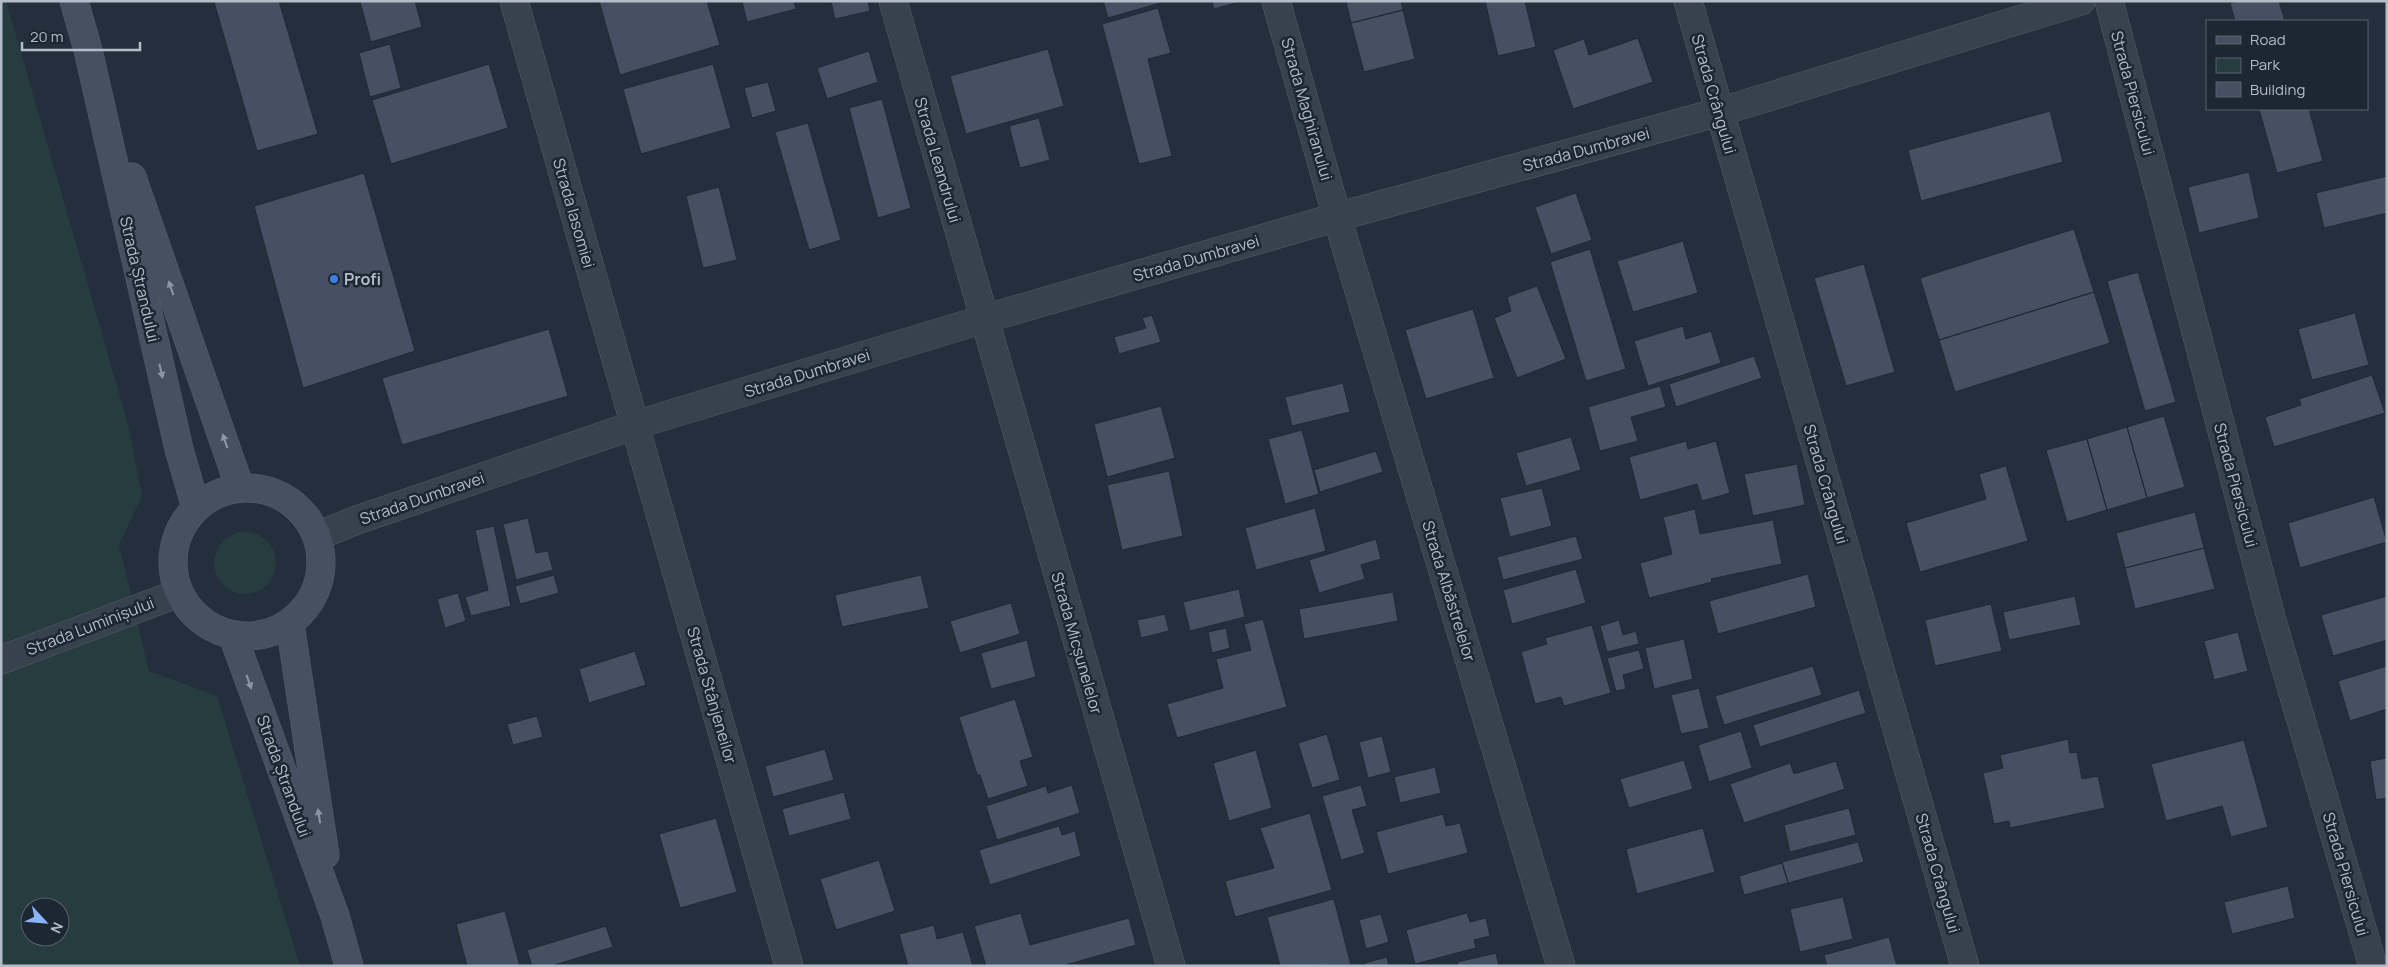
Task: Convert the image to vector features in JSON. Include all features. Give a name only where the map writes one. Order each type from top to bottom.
[{"type":"main road","name":"Strada Ștrandului","points":[[74,1],[88,50],[179,449],[196,508]]},
{"type":"main road","name":"Strada Ștrandului","points":[[88,50],[240,488]]},
{"type":"main road","points":[[240,488],[264,489],[287,498],[305,514],[317,536],[322,560],[319,584],[308,606],[290,624],[272,633],[253,637],[233,636],[211,628],[192,613],[179,593],[173,571],[174,548],[182,526],[196,508],[217,494],[240,488]]},
{"type":"main road","name":"Strada Ștrandului","points":[[290,624],[334,916]]},
{"type":"main road","name":"Strada Ștrandului","points":[[233,636],[334,916],[349,966]]},
{"type":"street","name":"Strada Iasomiei","points":[[514,1],[635,425]]},
{"type":"street","name":"Strada Leandrului","points":[[893,1],[984,319]]},
{"type":"street","name":"Strada Maghiranului","points":[[1276,1],[1337,217]]},
{"type":"street","name":"Strada Crângului","points":[[1688,1],[1965,966]]},
{"type":"street","name":"Strada Dumbravei","points":[[317,536],[357,520],[635,425],[984,319],[1337,217],[1719,112],[2081,1]]},
{"type":"street","name":"Strada Piersicului","points":[[2109,1],[2272,621],[2373,966]]},
{"type":"street","name":"Strada Albăstrelelor","points":[[1337,217],[1561,966]]},
{"type":"street","name":"Strada Micșunelelor","points":[[984,319],[1171,966]]},
{"type":"street","name":"Strada Stânjeneilor","points":[[635,425],[789,966]]},
{"type":"street","name":"Strada Luminișului","points":[[1,660],[179,593]]},
{"type":"green space","points":[[1,1],[6,1],[128,424],[142,496],[119,545],[149,671],[217,696],[300,966],[1,966]]},
{"type":"green space","points":[[239,532],[251,532],[267,541],[274,551],[276,563],[274,575],[267,585],[251,594],[239,594],[228,589],[219,580],[214,569],[214,557],[219,546],[228,537]]},
{"type":"building","points":[[279,1],[318,134],[257,151],[214,2]]},
{"type":"building","points":[[415,1],[422,27],[371,42],[360,2]]},
{"type":"building","points":[[599,1],[707,1],[720,45],[620,75]]},
{"type":"building","points":[[742,1],[794,1],[796,9],[747,22]]},
{"type":"building","points":[[868,1],[870,11],[835,19],[831,2]]},
{"type":"building","points":[[1103,1],[1167,1],[1108,18]]},
{"type":"building","points":[[1212,1],[1243,1],[1214,9]]},
{"type":"building","points":[[1346,1],[1401,1],[1403,10],[1351,23]]},
{"type":"building","points":[[1485,1],[1525,1],[1536,47],[1498,56]]},
{"type":"building","points":[[2237,1],[2279,1],[2285,20],[2235,20],[2230,3]]},
{"type":"building","points":[[1158,8],[1171,53],[1148,59],[1172,156],[1139,164],[1102,24]]},
{"type":"building","points":[[1403,10],[1415,59],[1364,72],[1351,23]]},
{"type":"building","points":[[1638,38],[1653,82],[1573,109],[1553,50],[1584,39],[1589,55]]},
{"type":"building","points":[[390,44],[401,88],[370,97],[359,53]]},
{"type":"building","points":[[1048,49],[1064,106],[966,134],[950,76]]},
{"type":"building","points":[[869,51],[878,82],[827,99],[817,68]]},
{"type":"building","points":[[489,64],[508,128],[391,164],[372,100]]},
{"type":"building","points":[[713,64],[731,128],[641,154],[623,89]]},
{"type":"building","points":[[768,82],[776,111],[752,118],[744,88]]},
{"type":"building","points":[[882,99],[911,208],[878,218],[849,108]]},
{"type":"building","points":[[2259,110],[2309,110],[2323,161],[2277,173]]},
{"type":"building","points":[[2050,111],[2063,162],[1921,201],[1908,150]]},
{"type":"building","points":[[1039,118],[1050,160],[1020,168],[1009,126]]},
{"type":"building","points":[[808,123],[841,240],[809,250],[775,132]]},
{"type":"building","points":[[2249,172],[2259,218],[2199,233],[2188,187]]},
{"type":"building","name":"Profi","points":[[364,173],[415,351],[303,388],[254,206]]},
{"type":"building","points":[[2387,176],[2387,213],[2324,228],[2316,193]]},
{"type":"building","points":[[719,187],[737,260],[703,268],[686,196]]},
{"type":"building","points":[[1576,193],[1592,240],[1551,254],[1535,207]]},
{"type":"building","points":[[2074,229],[2094,292],[1939,340],[1920,278]]},
{"type":"building","points":[[1683,241],[1698,293],[1633,312],[1617,261]]},
{"type":"building","points":[[1590,249],[1626,369],[1586,381],[1550,262]]},
{"type":"building","points":[[1864,264],[1895,372],[1846,386],[1814,278]]},
{"type":"building","points":[[2138,272],[2176,402],[2145,411],[2107,281]]},
{"type":"building","points":[[1537,286],[1566,359],[1517,378],[1494,318],[1511,311],[1507,297]]},
{"type":"building","points":[[2094,292],[2110,343],[1955,392],[1939,340]]},
{"type":"building","points":[[1473,309],[1494,378],[1426,399],[1405,330]]},
{"type":"building","points":[[2355,313],[2369,365],[2312,380],[2298,329]]},
{"type":"building","points":[[1152,315],[1161,342],[1119,354],[1114,337],[1146,328],[1142,318]]},
{"type":"building","points":[[1683,326],[1686,339],[1711,331],[1721,363],[1648,386],[1634,341]]},
{"type":"building","points":[[549,329],[568,396],[402,445],[382,378]]},
{"type":"building","points":[[1754,356],[1762,378],[1676,407],[1669,384]]},
{"type":"building","points":[[2372,375],[2385,413],[2274,447],[2265,417],[2301,405],[2299,399]]},
{"type":"building","points":[[1343,383],[1350,412],[1292,426],[1285,397]]},
{"type":"building","points":[[1660,386],[1666,407],[1631,417],[1638,441],[1600,451],[1588,407]]},
{"type":"building","points":[[1161,406],[1175,458],[1107,477],[1094,424]]},
{"type":"building","points":[[2164,416],[2185,487],[2147,498],[2127,427]]},
{"type":"building","points":[[2127,427],[2147,498],[2107,510],[2087,439]]},
{"type":"building","points":[[1302,430],[1319,494],[1285,504],[1268,439]]},
{"type":"building","points":[[1571,437],[1581,470],[1526,486],[1516,453]]},
{"type":"building","points":[[2087,439],[2107,510],[2067,522],[2046,450]]},
{"type":"building","points":[[1686,441],[1688,449],[1716,441],[1730,493],[1702,501],[1697,484],[1640,500],[1629,457]]},
{"type":"building","points":[[1376,451],[1383,472],[1320,492],[1314,470]]},
{"type":"building","points":[[1797,464],[1805,505],[1753,516],[1744,474]]},
{"type":"building","points":[[2006,466],[2028,541],[1920,572],[1906,523],[1986,499],[1979,474]]},
{"type":"building","points":[[1169,471],[1183,536],[1122,550],[1107,485]]},
{"type":"building","points":[[1542,488],[1552,526],[1510,537],[1500,498]]},
{"type":"building","points":[[2374,497],[2387,542],[2300,568],[2288,523]]},
{"type":"building","points":[[1315,508],[1326,551],[1256,570],[1245,528]]},
{"type":"building","points":[[1695,509],[1700,534],[1773,520],[1782,564],[1711,579],[1712,582],[1649,598],[1640,563],[1672,554],[1663,517]]},
{"type":"building","points":[[2195,512],[2204,548],[2125,568],[2116,533]]},
{"type":"building","points":[[528,518],[536,553],[548,551],[553,570],[516,580],[503,524]]},
{"type":"building","points":[[494,526],[511,606],[471,616],[465,597],[488,590],[475,530]]},
{"type":"building","points":[[1576,536],[1583,559],[1503,580],[1497,557]]},
{"type":"building","points":[[1376,539],[1381,559],[1361,565],[1365,579],[1319,593],[1309,560]]},
{"type":"building","points":[[2204,548],[2215,589],[2135,609],[2125,568]]},
{"type":"building","points":[[1576,569],[1586,603],[1512,624],[1503,590]]},
{"type":"building","points":[[1808,574],[1816,607],[1718,634],[1709,601]]},
{"type":"building","points":[[554,575],[559,593],[520,604],[515,586]]},
{"type":"building","points":[[921,575],[929,608],[842,627],[835,595]]},
{"type":"building","points":[[1239,589],[1245,617],[1190,631],[1183,602]]},
{"type":"building","points":[[1393,592],[1398,621],[1304,639],[1299,609]]},
{"type":"building","points":[[458,593],[466,621],[445,628],[437,599]]},
{"type":"building","points":[[2075,596],[2081,625],[2009,640],[2003,612]]},
{"type":"building","points":[[2387,596],[2387,640],[2333,656],[2321,615]]},
{"type":"building","points":[[1011,603],[1020,634],[960,653],[950,621]]},
{"type":"building","points":[[1991,604],[2002,651],[1935,666],[1925,620]]},
{"type":"building","points":[[1165,614],[1169,631],[1141,638],[1137,620]]},
{"type":"building","points":[[1263,619],[1287,707],[1177,738],[1167,704],[1223,688],[1216,659],[1251,650],[1244,624]]},
{"type":"building","points":[[1619,620],[1623,635],[1636,631],[1639,644],[1607,652],[1600,626]]},
{"type":"building","points":[[1592,625],[1611,693],[1564,706],[1561,697],[1535,704],[1521,652],[1547,644],[1545,638]]},
{"type":"building","points":[[1226,628],[1230,648],[1212,653],[1208,632]]},
{"type":"building","points":[[2238,632],[2248,671],[2214,680],[2204,641]]},
{"type":"building","points":[[1684,639],[1693,679],[1654,689],[1645,648]]},
{"type":"building","points":[[1027,640],[1036,677],[991,689],[981,653]]},
{"type":"building","points":[[1639,650],[1644,669],[1623,675],[1626,689],[1616,691],[1607,658]]},
{"type":"building","points":[[635,651],[646,685],[589,703],[579,669]]},
{"type":"building","points":[[1813,666],[1822,695],[1724,725],[1715,696]]},
{"type":"building","points":[[2387,666],[2387,709],[2350,721],[2338,681]]},
{"type":"building","points":[[1699,688],[1709,728],[1681,734],[1671,695]]},
{"type":"building","points":[[1859,690],[1866,713],[1760,747],[1753,725]]},
{"type":"building","points":[[1015,699],[1033,757],[1020,761],[1028,786],[988,799],[980,775],[977,775],[959,717]]},
{"type":"building","points":[[537,716],[543,737],[513,745],[507,724]]},
{"type":"building","points":[[1741,731],[1752,768],[1709,782],[1698,745]]},
{"type":"building","points":[[1327,734],[1340,780],[1312,788],[1298,743]]},
{"type":"building","points":[[1382,736],[1391,772],[1368,778],[1359,742]]},
{"type":"building","points":[[2068,739],[2070,753],[2077,752],[2082,779],[2098,776],[2105,808],[2010,828],[2009,821],[1994,824],[1983,773],[2003,768],[2000,755]]},
{"type":"building","points":[[2244,740],[2268,827],[2231,837],[2222,806],[2166,821],[2151,764]]},
{"type":"building","points":[[825,749],[834,780],[773,797],[765,766]]},
{"type":"building","points":[[1256,750],[1272,808],[1229,821],[1213,763]]},
{"type":"building","points":[[2387,758],[2387,798],[2376,800],[2370,761]]},
{"type":"building","points":[[1684,760],[1693,789],[1629,808],[1620,779]]},
{"type":"building","points":[[1836,761],[1845,789],[1744,823],[1730,784],[1790,763],[1794,774]]},
{"type":"building","points":[[1435,767],[1441,793],[1400,803],[1394,777]]},
{"type":"building","points":[[1072,785],[1080,813],[997,840],[986,806],[1046,786],[1048,793]]},
{"type":"building","points":[[1361,785],[1367,806],[1352,810],[1365,853],[1341,860],[1322,796]]},
{"type":"building","points":[[844,792],[851,819],[789,836],[782,809]]},
{"type":"building","points":[[1849,808],[1856,835],[1790,852],[1784,825]]},
{"type":"building","points":[[1310,813],[1332,890],[1235,917],[1225,881],[1274,868],[1260,828]]},
{"type":"building","points":[[1443,814],[1446,826],[1460,823],[1468,853],[1388,874],[1376,832]]},
{"type":"building","points":[[716,818],[737,892],[680,908],[659,834]]},
{"type":"building","points":[[1059,826],[1062,835],[1075,831],[1081,856],[990,885],[979,850]]},
{"type":"building","points":[[1703,828],[1715,872],[1637,894],[1626,849]]},
{"type":"building","points":[[1858,842],[1864,862],[1788,883],[1782,862]]},
{"type":"building","points":[[879,860],[895,911],[836,930],[820,879]]},
{"type":"building","points":[[1782,863],[1788,883],[1744,895],[1739,876]]},
{"type":"building","points":[[2288,886],[2295,918],[2232,934],[2224,902]]},
{"type":"building","points":[[1843,897],[1853,939],[1800,952],[1790,909]]},
{"type":"building","points":[[1334,899],[1351,965],[1280,966],[1267,917]]},
{"type":"building","points":[[505,911],[520,966],[467,966],[456,924]]},
{"type":"building","points":[[1021,913],[1030,945],[1129,918],[1136,945],[1062,966],[986,966],[974,926]]},
{"type":"building","points":[[1467,913],[1470,922],[1486,918],[1490,936],[1474,940],[1476,948],[1415,964],[1406,930]]},
{"type":"building","points":[[1381,914],[1389,942],[1366,949],[1359,920]]},
{"type":"building","points":[[934,925],[937,939],[963,932],[973,966],[908,966],[899,934]]},
{"type":"building","points":[[606,926],[613,947],[551,966],[532,966],[527,950]]},
{"type":"building","points":[[1889,937],[1897,966],[1827,966],[1824,955]]},
{"type":"building","points":[[1496,953],[1499,966],[1458,966],[1457,962]]},
{"type":"building","points":[[1387,957],[1389,966],[1365,966],[1365,963]]},
{"type":"place","name":"Profi","points":[[334,279]]}]
